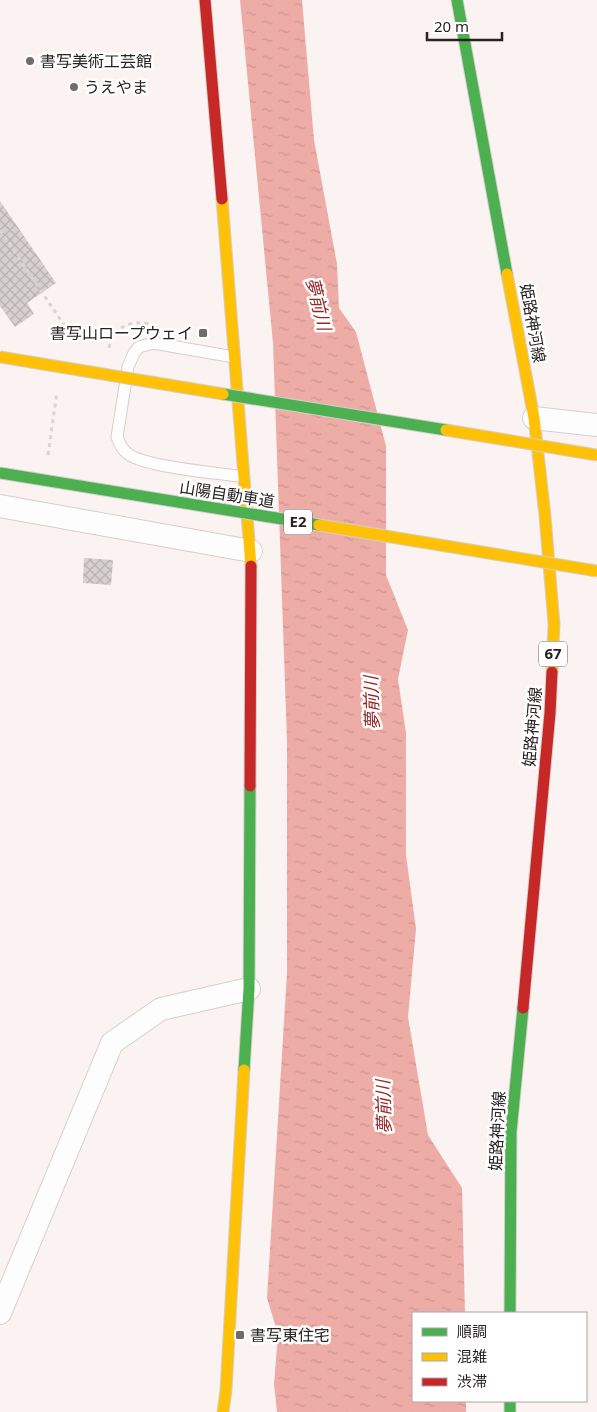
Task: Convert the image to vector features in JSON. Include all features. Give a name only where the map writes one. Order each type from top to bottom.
[{"type":"main road","points":[[205,0],[250,551],[249,989],[226,1390],[223,1412]]},
{"type":"main road","name":"姫路神河線","points":[[457,0],[534,418],[554,624],[550,706],[511,1132],[510,1312]]},
{"type":"main road","points":[[0,357],[597,455]]},
{"type":"main road","name":"山陽自動車道","points":[[0,473],[597,571]]},
{"type":"street","points":[[534,418],[597,426]]},
{"type":"street","points":[[0,506],[250,551]]},
{"type":"street","points":[[0,1313],[112,1044],[162,1009],[249,989]]},
{"type":"lane","points":[[235,357],[153,342],[139,347],[128,367],[117,437],[127,454],[143,462],[244,477]]},
{"type":"path","points":[[108,352],[113,335],[121,328],[129,324],[144,323],[154,325]]},
{"type":"water","name":"夢前川","points":[[240,0],[302,0],[314,140],[337,264],[339,308],[356,332],[386,446],[386,575],[408,630],[398,679],[406,733],[406,855],[416,929],[408,1017],[428,1135],[462,1188],[465,1312],[412,1312],[412,1402],[466,1402],[466,1412],[277,1412],[274,1384],[278,1334],[267,1298],[287,973],[287,741],[273,343]]},
{"type":"building","points":[[0,201],[56,283],[27,303],[34,314],[15,327],[0,306]]},
{"type":"building","points":[[84,558],[113,560],[111,585],[83,583]]},
{"type":"traffic: fast","points":[[457,0],[507,274]]},
{"type":"traffic: fast","points":[[223,394],[446,430]]},
{"type":"traffic: fast","points":[[0,473],[319,525]]},
{"type":"traffic: fast","points":[[244,1070],[249,989],[250,786]]},
{"type":"traffic: fast","points":[[510,1312],[511,1132],[523,1008]]},
{"type":"traffic: fast","points":[[510,1402],[510,1412]]},
{"type":"traffic: slow","points":[[222,199],[251,566]]},
{"type":"traffic: slow","points":[[507,274],[534,418],[554,624],[552,672]]},
{"type":"traffic: slow","points":[[0,357],[223,394]]},
{"type":"traffic: slow","points":[[446,430],[597,455]]},
{"type":"traffic: slow","points":[[319,525],[597,571]]},
{"type":"traffic: slow","points":[[223,1412],[226,1390],[244,1070]]},
{"type":"traffic: jam","points":[[205,0],[222,199]]},
{"type":"traffic: jam","points":[[250,786],[251,566]]},
{"type":"traffic: jam","points":[[523,1008],[550,713],[552,672]]},
{"type":"place","name":"書写美術工芸館","points":[[30,61]]},
{"type":"place","name":"うえやま","points":[[74,87]]},
{"type":"place","name":"書写山ロープウェイ","points":[[203,333]]},
{"type":"place","name":"書写東住宅","points":[[240,1335]]}]
